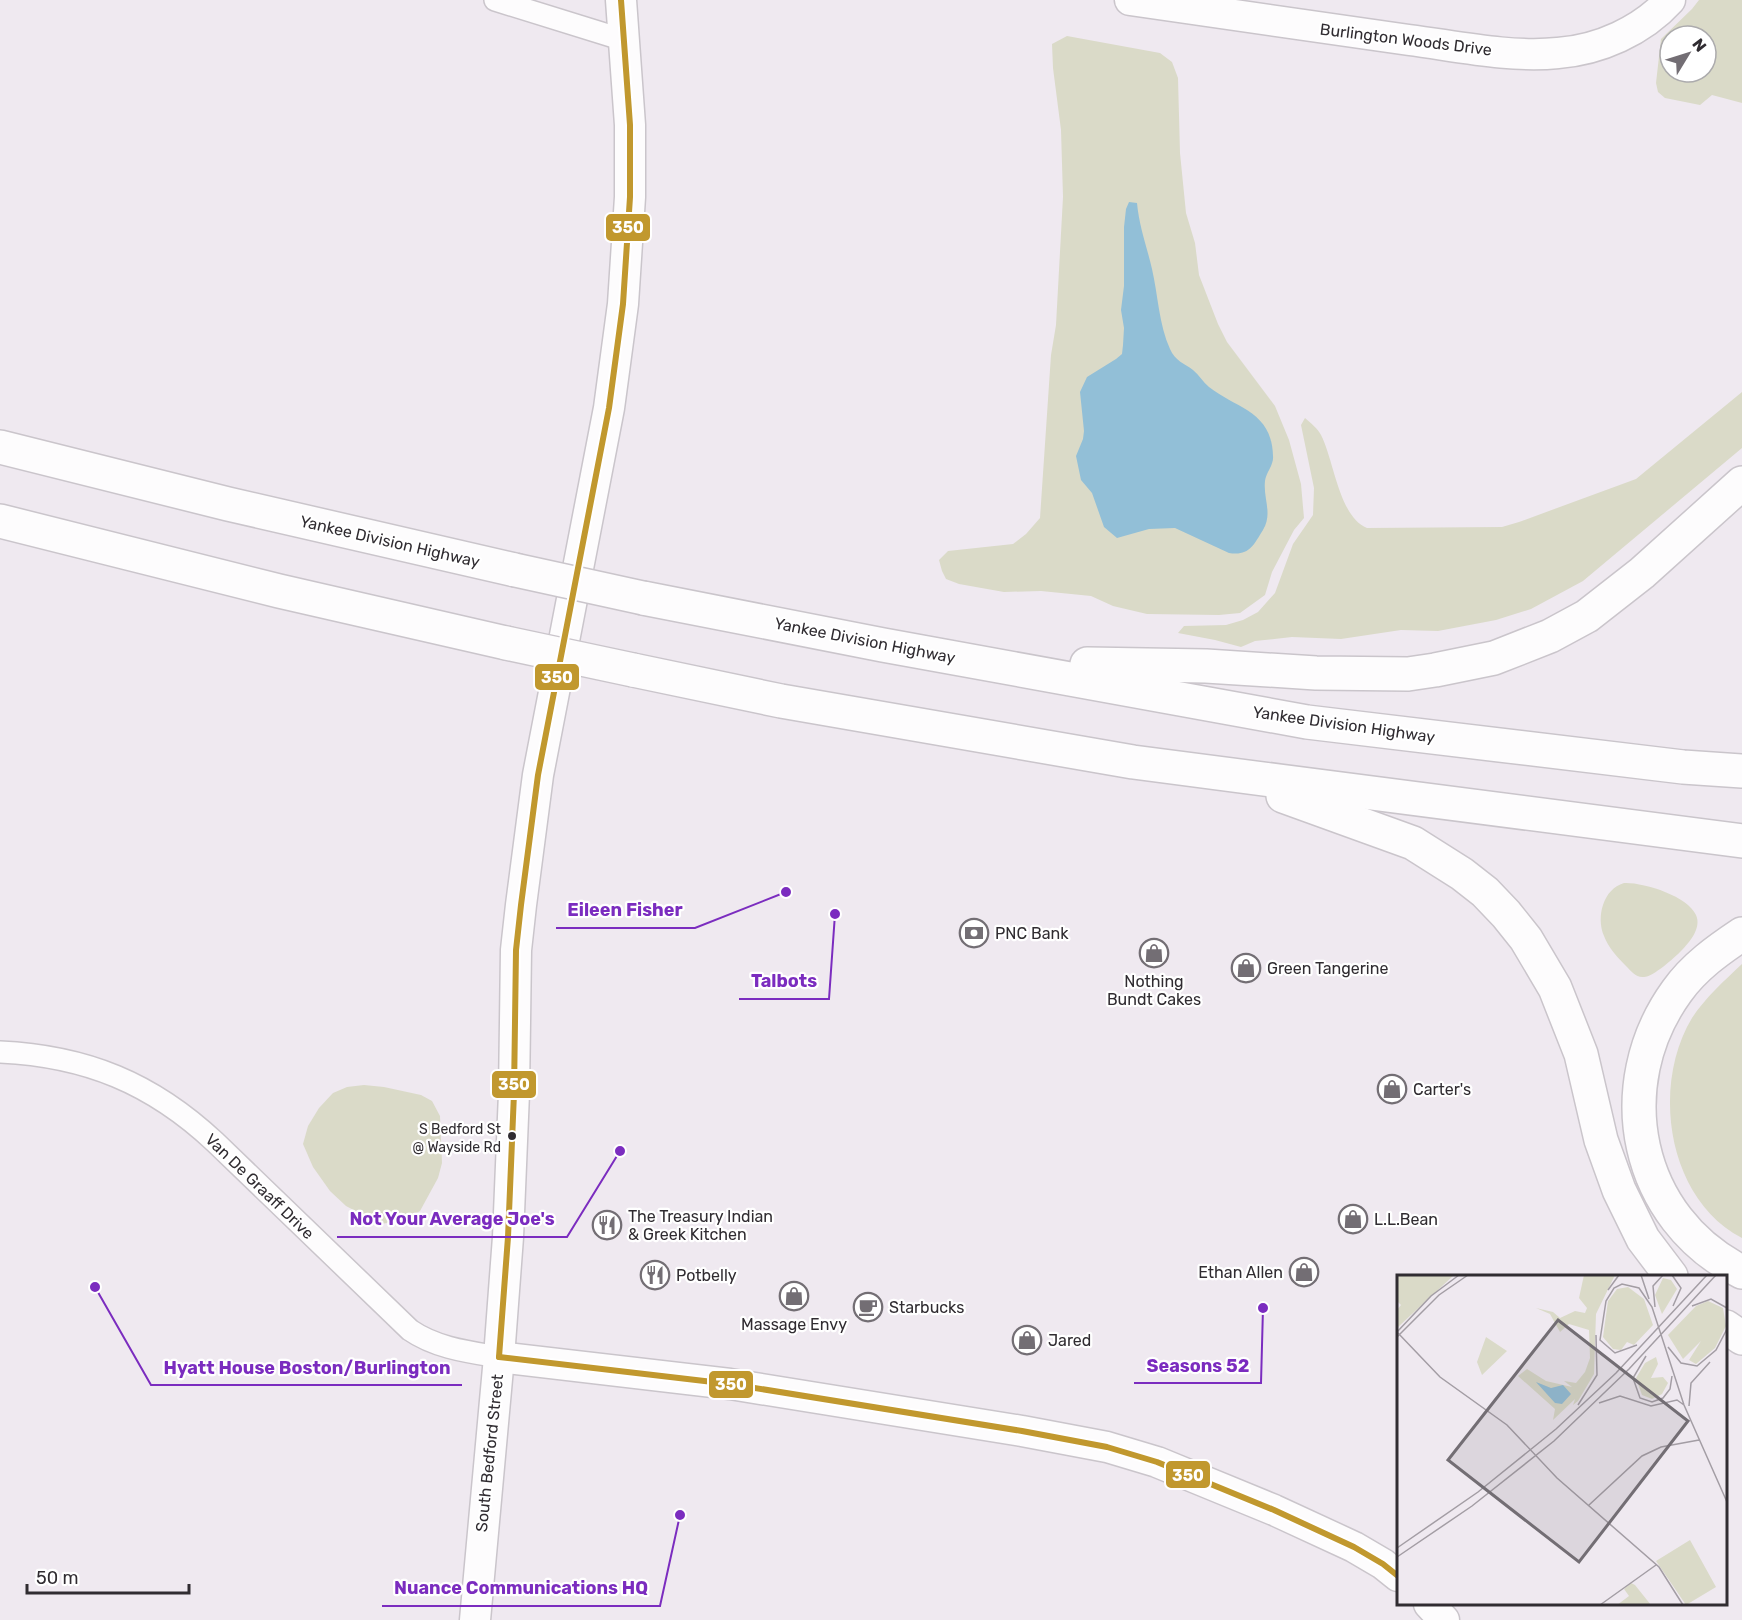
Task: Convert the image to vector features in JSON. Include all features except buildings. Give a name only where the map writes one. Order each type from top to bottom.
[{"type":"highway","name":"Yankee Division Highway","points":[[0,447],[228,504],[515,570],[643,598],[883,645],[1307,722],[1683,767],[1742,771]]},
{"type":"highway","points":[[949,656],[1115,666],[1206,666],[1368,674],[1408,674],[1478,662],[1531,644],[1587,616],[1642,573],[1742,483]]},
{"type":"highway","points":[[0,521],[279,591],[506,644],[781,701],[1133,762],[1742,841]]},
{"type":"highway","points":[[1216,773],[1413,843],[1462,874],[1485,892],[1506,914],[1526,939],[1555,988],[1578,1045],[1601,1140],[1619,1190],[1642,1239],[1670,1275]]},
{"type":"highway","points":[[1742,934],[1693,971],[1664,1010],[1645,1056],[1639,1083],[1638,1110],[1640,1137],[1653,1178],[1678,1220],[1713,1255],[1742,1272]]},
{"type":"highway","points":[[1727,1328],[1742,1338]]},
{"type":"main road","name":"South Bedford Street","points":[[475,1620],[499,1357],[507,1237],[514,1093],[516,950],[525,870],[538,775],[607,419],[624,304],[630,197],[630,125],[621,0]]},
{"type":"main road","name":"Burlington Woods Drive","points":[[1130,0],[1259,20],[1493,50],[1542,54],[1579,50],[1610,40],[1655,16],[1670,0]]},
{"type":"main road","points":[[499,1357],[730,1384],[1107,1447],[1157,1462],[1274,1510],[1354,1548],[1383,1564],[1397,1575]]},
{"type":"main road","points":[[1430,1605],[1444,1620]]},
{"type":"street","points":[[495,0],[624,40]]},
{"type":"street","name":"Van De Graaff Drive","points":[[0,1052],[44,1055],[95,1068],[152,1094],[170,1105],[200,1128],[410,1330],[420,1337],[464,1351],[499,1357]]},
{"type":"green space","points":[[1699,0],[1742,0],[1742,103],[1712,95],[1700,105],[1665,98],[1658,92],[1656,83],[1658,65],[1658,84],[1718,84],[1718,24],[1676,24]]},
{"type":"green space","points":[[1067,36],[1160,53],[1172,62],[1178,78],[1180,153],[1186,213],[1195,243],[1199,275],[1227,342],[1275,406],[1289,440],[1301,484],[1304,518],[1294,530],[1272,572],[1265,595],[1240,613],[1147,614],[1113,606],[1091,596],[1041,591],[1004,592],[959,584],[946,579],[942,571],[939,560],[948,551],[1013,544],[1026,534],[1040,518],[1051,355],[1056,325],[1063,197],[1061,130],[1052,44]]},
{"type":"green space","points":[[1742,392],[1742,448],[1583,581],[1531,609],[1496,620],[1438,631],[1401,630],[1341,639],[1292,637],[1255,641],[1241,647],[1178,633],[1184,626],[1226,625],[1243,620],[1258,612],[1275,593],[1293,544],[1313,515],[1314,488],[1301,425],[1305,418],[1321,435],[1338,487],[1350,512],[1367,528],[1502,527],[1636,479]]},
{"type":"green space","points":[[1624,883],[1664,891],[1684,902],[1696,915],[1696,930],[1684,948],[1663,967],[1644,977],[1634,974],[1616,955],[1610,948],[1602,929],[1601,912],[1606,897],[1617,886]]},
{"type":"green space","points":[[1742,964],[1742,1238],[1717,1220],[1697,1197],[1682,1169],[1673,1139],[1670,1107],[1672,1076],[1679,1045],[1692,1018],[1709,996]]},
{"type":"green space","points":[[364,1085],[421,1095],[432,1101],[440,1116],[442,1163],[438,1178],[420,1211],[402,1221],[380,1224],[346,1206],[330,1191],[313,1167],[303,1144],[308,1126],[319,1108],[333,1093],[347,1087]]},
{"type":"water","points":[[1129,202],[1137,203],[1163,330],[1172,353],[1209,387],[1260,420],[1267,429],[1271,441],[1273,459],[1265,481],[1268,512],[1266,524],[1250,549],[1241,553],[1229,553],[1175,528],[1149,529],[1117,538],[1104,527],[1092,493],[1081,480],[1076,456],[1084,431],[1080,392],[1087,377],[1122,354],[1124,227]]},
{"type":"transit line","name":"350","points":[[499,1357],[508,1237],[514,1093],[516,950],[521,905],[538,775],[609,408],[623,304],[630,197],[630,125],[621,0]]},
{"type":"transit line","name":"350","points":[[499,1357],[730,1384],[1107,1447],[1157,1462],[1274,1510],[1354,1547],[1397,1575]]},
{"type":"place","name":"Eileen Fisher","points":[[786,892]]},
{"type":"place","name":"Talbots","points":[[835,914]]},
{"type":"place","name":"PNC Bank","points":[[974,933]]},
{"type":"place","name":"Nothing Bundt Cakes","points":[[1154,953]]},
{"type":"place","name":"Green Tangerine","points":[[1246,968]]},
{"type":"place","name":"Carter's","points":[[1392,1089]]},
{"type":"place","name":"S Bedford St @ Wayside Rd","points":[[512,1136]]},
{"type":"place","name":"Not Your Average Joe's","points":[[620,1151]]},
{"type":"place","name":"L.L.Bean","points":[[1353,1219]]},
{"type":"place","name":"The Treasury Indian & Greek Kitchen","points":[[607,1225]]},
{"type":"place","name":"Ethan Allen","points":[[1304,1272]]},
{"type":"place","name":"Potbelly","points":[[655,1275]]},
{"type":"place","name":"Hyatt House Boston/Burlington","points":[[95,1287]]},
{"type":"place","name":"Massage Envy","points":[[794,1296]]},
{"type":"place","name":"Starbucks","points":[[868,1307]]},
{"type":"place","name":"Seasons 52","points":[[1263,1308]]},
{"type":"place","name":"Jared","points":[[1027,1340]]},
{"type":"place","name":"Nuance Communications HQ","points":[[680,1515]]}]
